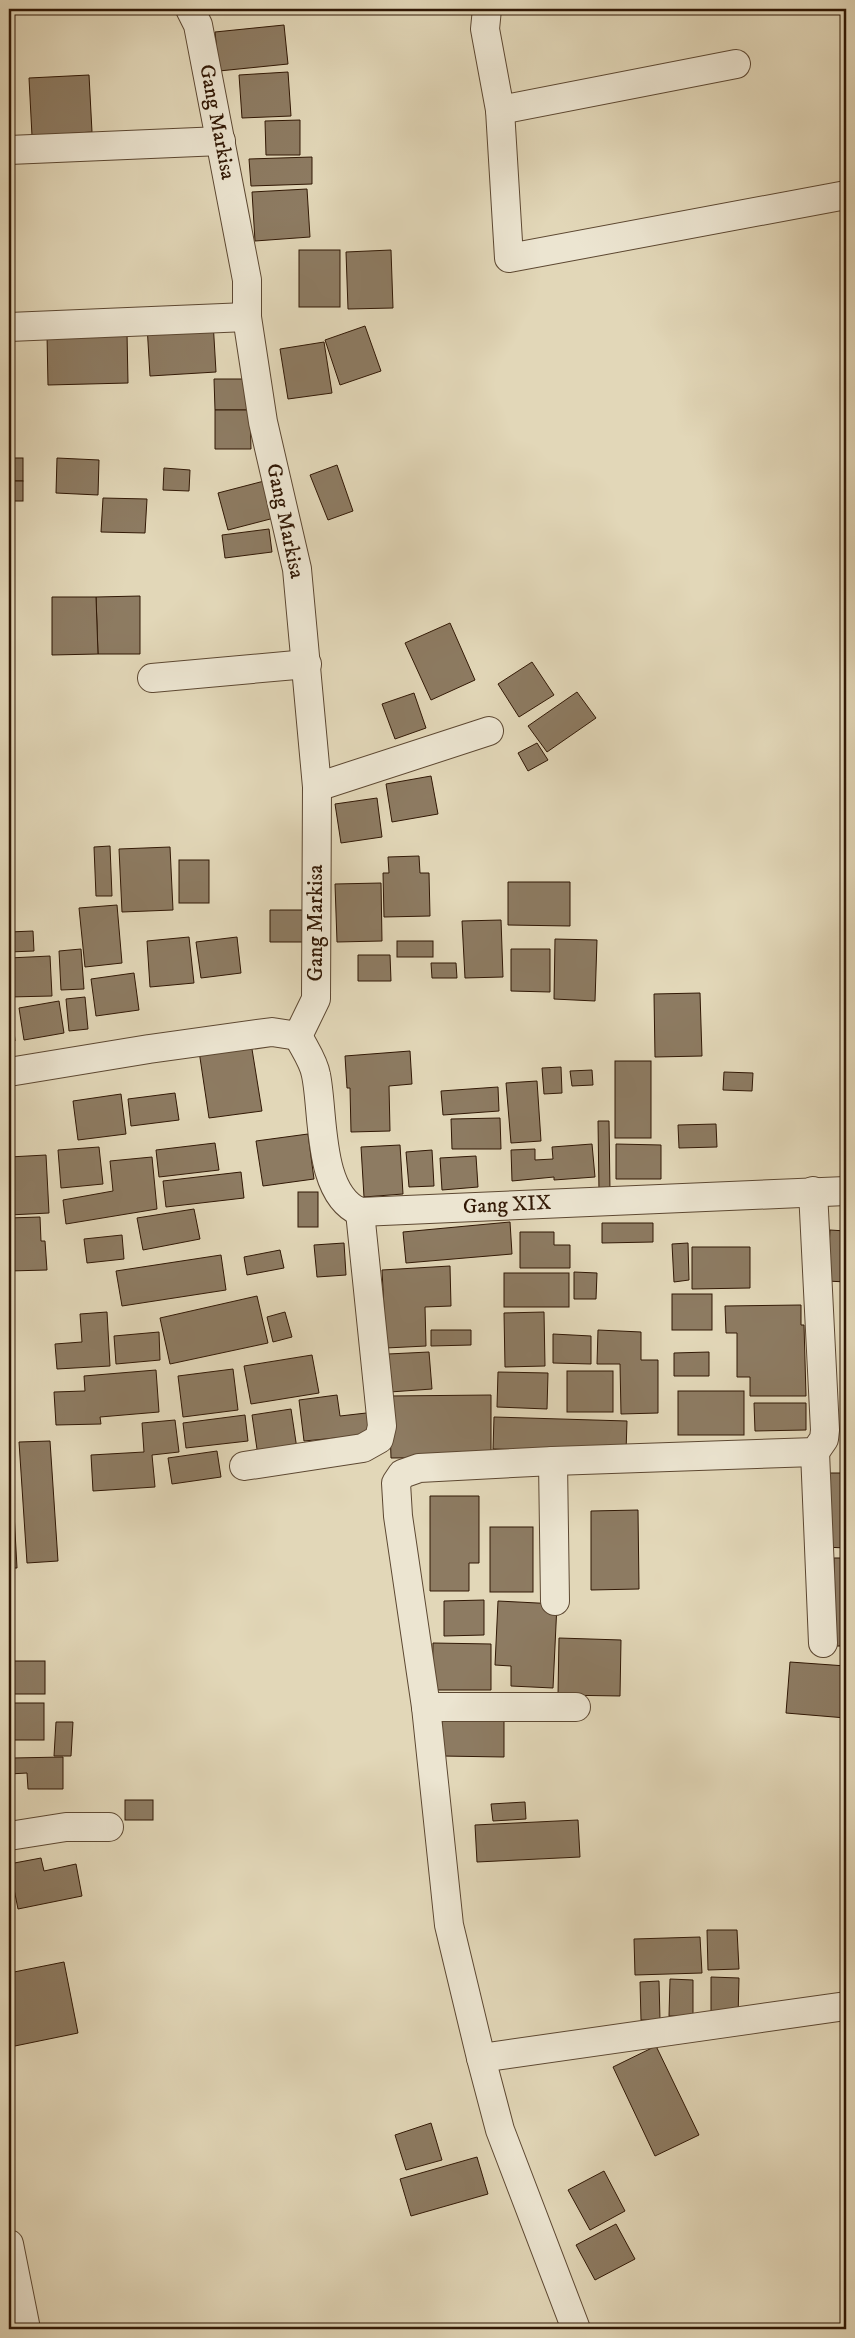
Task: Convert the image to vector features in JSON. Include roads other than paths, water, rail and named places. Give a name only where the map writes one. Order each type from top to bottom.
[{"type":"street","name":"Gang Markisa","points":[[190,9],[198,25],[247,280],[247,317],[263,422],[297,569],[307,664],[317,787],[316,999],[298,1036]]},
{"type":"street","points":[[487,9],[485,29],[500,110],[509,258],[846,195]]},
{"type":"street","points":[[500,110],[736,64]]},
{"type":"street","points":[[9,150],[221,141]]},
{"type":"street","points":[[9,327],[247,317]]},
{"type":"street","points":[[152,678],[307,664]]},
{"type":"street","points":[[317,787],[489,731]]},
{"type":"street","points":[[9,1072],[149,1049],[272,1032],[298,1036],[316,1074],[321,1131],[331,1173],[342,1200],[352,1209],[360,1212],[382,1426],[379,1439],[363,1448],[244,1466]]},
{"type":"street","points":[[813,1191],[825,1430],[824,1439],[815,1452],[824,1643]]},
{"type":"street","name":"Gang XIX","points":[[360,1212],[846,1191]]},
{"type":"street","points":[[576,2329],[500,2130],[449,1925],[426,1707],[398,1516],[396,1483],[398,1478],[410,1470],[419,1468],[553,1461],[815,1452]]},
{"type":"street","points":[[553,1461],[555,1601]]},
{"type":"street","points":[[426,1707],[576,1707]]},
{"type":"street","points":[[9,1836],[66,1827],[109,1827]]},
{"type":"street","points":[[481,2058],[846,2006]]},
{"type":"street","points":[[9,2244],[26,2329]]}]
